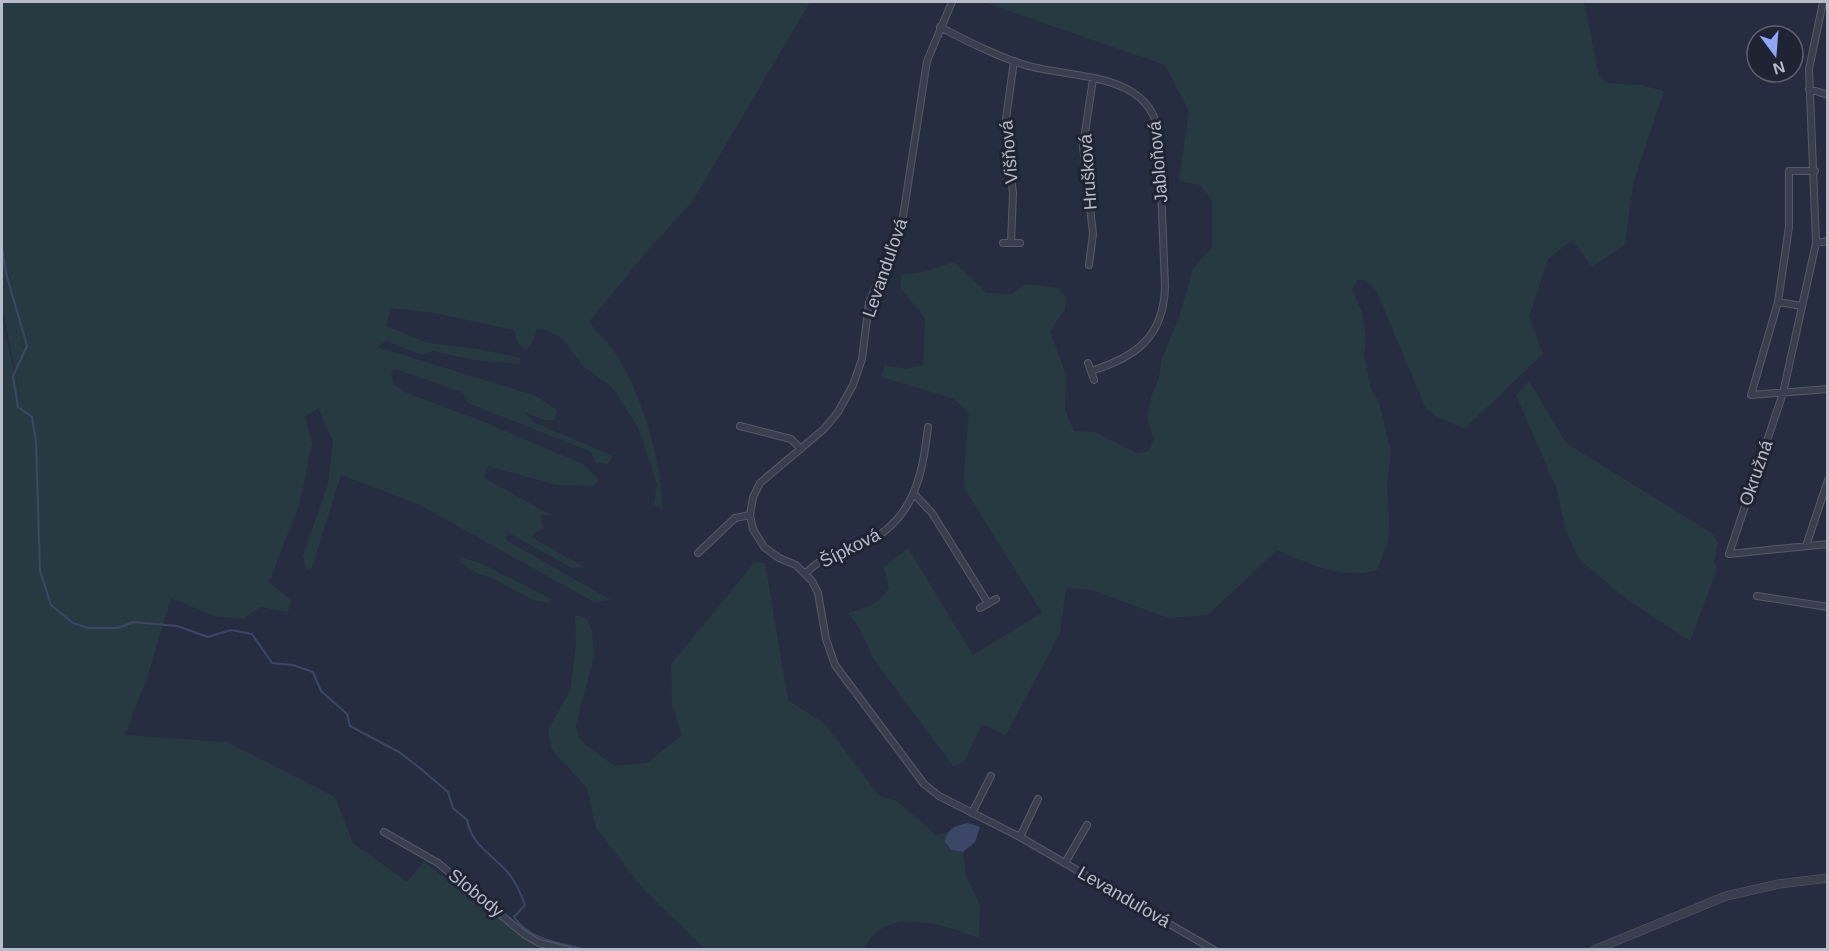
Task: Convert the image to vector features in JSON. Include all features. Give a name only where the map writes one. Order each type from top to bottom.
[{"type":"street","name":"Levanduľová","points":[[750,515],[759,483],[801,449],[838,412],[858,372],[869,303],[902,223],[924,76],[940,27],[952,2]]},
{"type":"street","name":"Okružná","points":[[1806,546],[1729,554],[1783,393],[1816,243],[1815,171],[1809,69],[1823,2]]},
{"type":"street","name":"Jabloňová","points":[[940,27],[1014,61],[1130,89],[1147,102],[1156,117],[1159,137],[1165,286],[1160,318],[1144,343],[1119,361],[1091,371]]},
{"type":"street","name":"Višňová","points":[[1011,243],[1013,193],[1005,126],[1014,61]]},
{"type":"street","name":"Hrušková","points":[[1089,265],[1093,234],[1083,146],[1093,79]]},
{"type":"street","points":[[1809,89],[1827,95]]},
{"type":"street","points":[[1815,171],[1789,171],[1789,227],[1778,302],[1751,395],[1827,388]]},
{"type":"street","points":[[1816,243],[1827,241]]},
{"type":"street","points":[[1003,243],[1020,243]]},
{"type":"street","points":[[1778,302],[1802,306]]},
{"type":"street","points":[[1088,363],[1094,380]]},
{"type":"street","points":[[740,426],[791,439],[801,449]]},
{"type":"street","name":"Šípková","points":[[806,573],[822,559],[857,547],[879,535],[900,515],[914,494],[923,469],[928,427]]},
{"type":"street","points":[[1827,480],[1806,546],[1827,544]]},
{"type":"street","points":[[914,494],[932,513],[988,603]]},
{"type":"street","points":[[698,553],[735,518],[750,515],[753,528],[764,548],[806,573]]},
{"type":"street","name":"Levanduľová","points":[[806,573],[818,593],[830,653],[844,679],[924,784],[939,796],[1065,862],[1214,950]]},
{"type":"street","points":[[1757,596],[1827,606]]},
{"type":"street","points":[[980,608],[996,599]]},
{"type":"street","points":[[972,813],[991,776]]},
{"type":"street","points":[[1020,837],[1038,799]]},
{"type":"street","name":"Levanduľová","points":[[1065,862],[1087,825]]},
{"type":"street","name":"Slobody","points":[[384,832],[438,863],[524,934],[539,943],[568,950]]},
{"type":"street","points":[[1594,950],[1726,896],[1779,884],[1827,878]]},
{"type":"shaded area","points":[[2,2],[810,2],[692,202],[647,251],[589,322],[610,345],[625,368],[641,406],[659,471],[662,508],[654,505],[657,484],[638,427],[612,387],[583,366],[562,338],[538,327],[531,345],[525,350],[518,343],[514,330],[435,313],[391,308],[386,326],[428,343],[478,349],[521,358],[519,364],[475,360],[433,351],[422,355],[386,341],[377,347],[536,396],[557,410],[555,420],[544,420],[525,412],[533,422],[613,456],[608,464],[597,463],[589,451],[468,403],[462,392],[396,369],[391,372],[393,384],[407,393],[477,419],[583,464],[599,480],[594,486],[556,485],[488,466],[484,478],[551,515],[541,515],[543,528],[531,537],[584,567],[572,568],[507,532],[506,540],[611,600],[594,602],[418,504],[341,475],[312,568],[306,569],[303,555],[328,484],[333,441],[318,408],[305,417],[312,443],[300,503],[269,582],[291,600],[288,612],[260,607],[243,619],[214,616],[171,598],[147,678],[125,735],[227,742],[335,797],[353,843],[407,882],[424,862],[534,945],[536,949],[2,949],[2,320],[21,400],[2,306]]},
{"type":"shaded area","points":[[983,2],[1584,2],[1599,75],[1606,83],[1640,85],[1664,91],[1633,184],[1625,245],[1592,267],[1572,240],[1548,259],[1529,317],[1543,354],[1464,429],[1434,415],[1425,407],[1377,292],[1366,280],[1358,280],[1352,289],[1362,312],[1366,340],[1364,354],[1371,390],[1379,402],[1391,452],[1387,485],[1390,536],[1377,570],[1364,573],[1338,572],[1277,550],[1208,615],[1168,618],[1092,590],[1066,588],[1060,633],[1006,735],[982,724],[964,762],[953,766],[873,658],[860,629],[848,613],[872,605],[885,594],[889,588],[884,567],[908,548],[973,655],[1042,613],[963,486],[969,412],[952,398],[881,377],[884,365],[907,369],[923,365],[925,318],[901,289],[901,275],[924,272],[954,262],[987,293],[1012,294],[1026,284],[1058,288],[1066,297],[1065,309],[1050,331],[1066,375],[1065,410],[1074,431],[1094,432],[1136,453],[1149,451],[1154,438],[1147,419],[1151,397],[1159,378],[1161,361],[1179,317],[1193,269],[1212,247],[1212,200],[1200,185],[1179,181],[1189,111],[1165,65]]},
{"type":"shaded area","points":[[1529,381],[1566,443],[1713,534],[1718,543],[1714,563],[1717,569],[1690,641],[1625,598],[1579,559],[1566,531],[1557,490],[1516,395]]},
{"type":"shaded area","points":[[463,558],[483,564],[551,599],[550,603],[532,600],[491,577],[478,574],[457,560]]},
{"type":"shaded area","points":[[755,562],[765,563],[788,700],[825,724],[879,796],[897,801],[936,835],[948,832],[946,845],[951,850],[963,852],[966,876],[980,905],[979,938],[932,924],[900,922],[885,926],[874,935],[865,949],[705,949],[644,890],[596,828],[587,788],[552,750],[548,730],[570,691],[576,645],[575,615],[586,618],[592,631],[594,656],[576,726],[580,740],[614,766],[647,763],[682,735],[672,705],[671,664]]},
{"type":"water","points":[[968,823],[980,827],[975,842],[963,852],[951,850],[945,842],[948,834],[956,827]]},
{"type":"waterway","points":[[2,248],[6,273],[27,346],[13,376],[18,407],[32,417],[36,442],[40,571],[51,605],[73,623],[88,628],[118,628],[133,622],[177,626],[208,637],[231,630],[252,634],[272,663],[293,665],[313,672],[321,691],[347,714],[350,726],[399,752],[448,792],[453,808],[467,820],[479,844],[504,868],[517,886],[525,905],[514,917],[521,925],[547,940],[587,950]]}]
